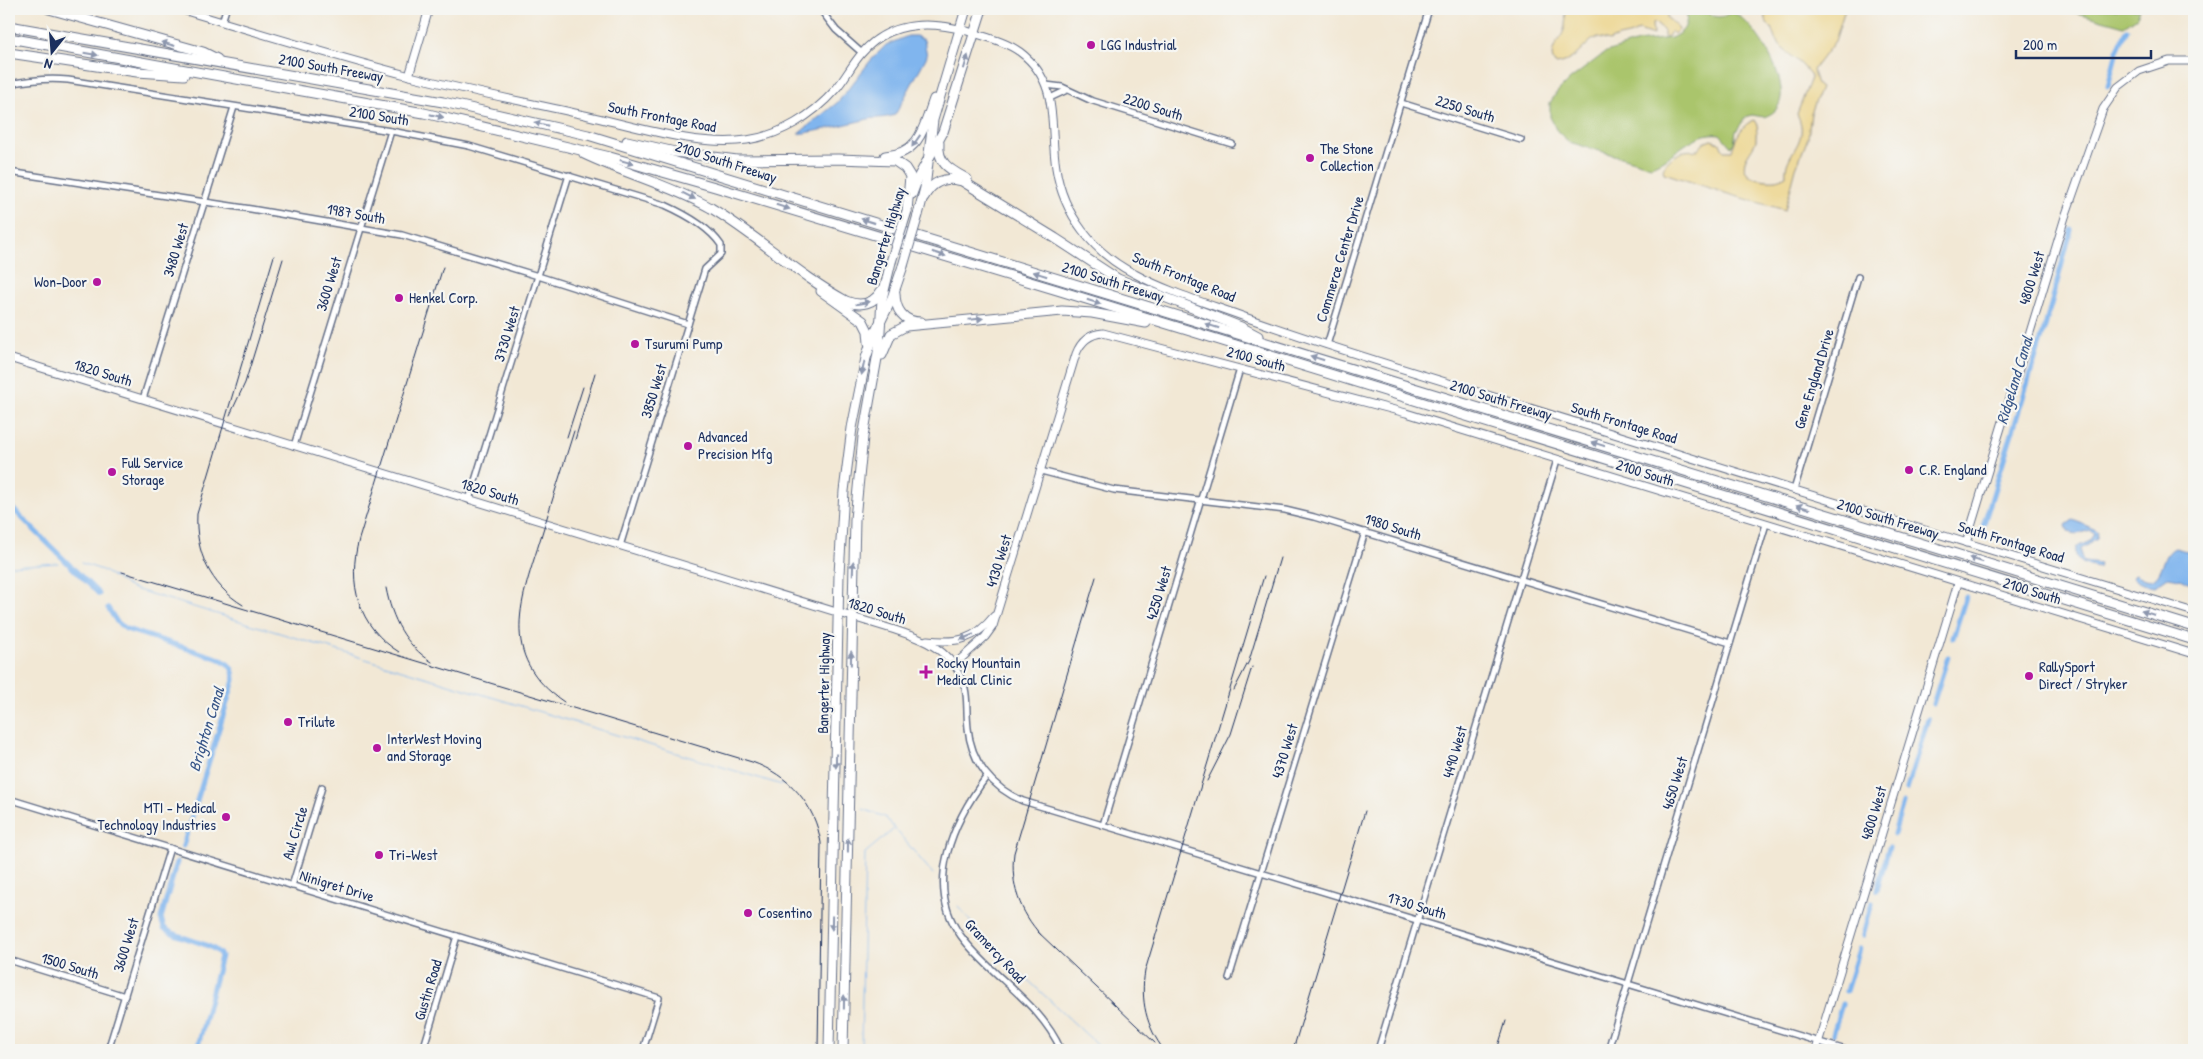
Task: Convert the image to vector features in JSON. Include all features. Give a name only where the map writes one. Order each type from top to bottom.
[{"type":"highway","points":[[49,9],[124,32],[203,52],[231,65]]},
{"type":"highway","name":"Bangerter Highway","points":[[829,1050],[841,536],[846,472],[856,404],[869,348],[895,290],[924,197],[933,120],[966,9]]},
{"type":"highway","name":"Bangerter Highway","points":[[843,1050],[852,617],[860,460],[879,350],[884,286],[918,178],[939,139],[955,97],[982,9]]},
{"type":"highway","name":"2100 South Freeway","points":[[9,26],[443,102],[588,135],[2194,627]]},
{"type":"highway","name":"2100 South Freeway","points":[[9,38],[424,113],[563,145],[715,186],[2194,640]]},
{"type":"highway","points":[[838,159],[849,156],[894,155],[906,152],[914,145],[922,132],[954,48]]},
{"type":"highway","points":[[9,53],[136,72],[205,77],[304,91]]},
{"type":"highway","points":[[588,135],[639,143],[709,158],[737,160],[888,160],[902,165],[908,171],[910,180],[907,211]]},
{"type":"highway","points":[[939,139],[938,153],[945,166],[1032,226]]},
{"type":"highway","points":[[563,145],[699,201],[844,300],[854,304],[862,304],[874,300],[884,286]]},
{"type":"highway","points":[[924,197],[929,189],[939,181],[958,180],[1032,226],[1056,238],[1118,280],[1241,326],[1276,345]]},
{"type":"highway","points":[[791,265],[832,300],[862,320],[869,335],[869,348]]},
{"type":"highway","points":[[895,290],[897,307],[902,315],[910,320],[921,322],[1062,312],[1092,313],[1163,326],[1291,362]]},
{"type":"highway","points":[[873,379],[887,340],[895,330],[906,326],[957,320]]},
{"type":"street","name":"South Frontage Road","points":[[179,9],[409,76],[645,129],[705,141],[724,142],[766,136],[787,128],[806,116],[838,86],[862,53],[875,41],[892,31],[917,24],[933,24],[960,29],[1000,41],[1022,53],[1038,71],[1046,86],[1053,108],[1055,162],[1060,185],[1072,215],[1095,246],[1110,260],[1145,280],[1327,345],[2194,612]]},
{"type":"street","points":[[222,22],[226,9]]},
{"type":"street","points":[[409,76],[429,9]]},
{"type":"street","points":[[566,9],[575,11]]},
{"type":"street","points":[[820,9],[836,30],[862,53]]},
{"type":"street","name":"Commerce Center Drive","points":[[1327,345],[1429,9]]},
{"type":"street","name":"4800 West","points":[[1966,543],[2065,217],[2100,115],[2118,87],[2145,68],[2169,61],[2194,61]]},
{"type":"street","name":"2100 South","points":[[9,84],[26,80],[58,79],[391,131],[469,146],[654,201],[676,210],[706,230],[718,242],[721,250]]},
{"type":"street","name":"2200 South","points":[[1046,86],[1062,87],[1090,100],[1232,144]]},
{"type":"street","points":[[1050,98],[1067,90]]},
{"type":"street","name":"2250 South","points":[[1401,103],[1521,140]]},
{"type":"street","name":"3480 West","points":[[143,400],[234,107]]},
{"type":"street","name":"3600 West","points":[[294,446],[391,131]]},
{"type":"street","name":"1987 South","points":[[9,172],[402,235],[688,324]]},
{"type":"street","name":"3730 West","points":[[469,500],[569,175]]},
{"type":"street","name":"3850 West","points":[[620,546],[705,269],[718,258],[721,250]]},
{"type":"street","name":"Gene England Drive","points":[[1794,490],[1858,277]]},
{"type":"street","name":"2100 South","points":[[1085,339],[1097,334],[1111,334],[1406,413],[2194,654]]},
{"type":"street","name":"4130 West","points":[[954,666],[985,637],[993,626],[1076,354],[1085,339]]},
{"type":"street","name":"1820 South","points":[[9,358],[923,640],[940,650],[954,666]]},
{"type":"street","name":"4250 West","points":[[1103,825],[1240,369]]},
{"type":"street","name":"4490 West","points":[[1378,1050],[1557,460]]},
{"type":"street","name":"1980 South","points":[[1041,471],[1114,490],[1285,510],[1365,532],[1730,643]]},
{"type":"street","name":"4650 West","points":[[1608,1050],[1766,524]]},
{"type":"street","name":"4370 West","points":[[1229,978],[1365,532]]},
{"type":"street","name":"4800 West","points":[[1816,1050],[1958,583]]},
{"type":"street","points":[[923,640],[946,642],[964,639],[980,631],[1000,607]]},
{"type":"street","points":[[954,666],[966,689],[970,744],[987,776]]},
{"type":"street","name":"1730 South","points":[[987,776],[1004,791],[1023,801],[1846,1050]]},
{"type":"street","name":"Gramercy Road","points":[[987,776],[972,797],[951,842],[943,873],[943,894],[946,906],[961,937],[1034,1009],[1050,1030],[1061,1050]]},
{"type":"street","name":"Awl Circle","points":[[292,886],[322,787]]},
{"type":"street","name":"Ninigret Drive","points":[[9,799],[659,998],[643,1050]]},
{"type":"street","name":"3600 West","points":[[108,1050],[170,848]]},
{"type":"street","name":"Gustin Road","points":[[423,1050],[457,936]]},
{"type":"street","name":"1500 South","points":[[9,960],[125,996]]},
{"type":"green space","points":[[1686,9],[1698,9],[1718,17],[1732,12],[1741,18],[1761,40],[1770,55],[1780,85],[1781,98],[1777,108],[1770,115],[1746,117],[1736,131],[1734,143],[1731,147],[1720,134],[1701,136],[1651,166],[1569,142],[1558,132],[1550,117],[1550,103],[1557,92],[1569,80],[1606,52],[1638,42],[1671,38],[1680,33],[1685,27],[1687,19]]},
{"type":"green space","points":[[2062,9],[2140,9],[2137,17],[2124,26]]},
{"type":"sand","points":[[1565,9],[1668,9],[1667,18],[1675,24],[1678,30],[1674,34],[1671,31],[1668,37],[1664,37],[1664,31],[1655,23],[1652,24],[1653,35],[1639,30],[1609,41],[1597,38],[1570,60],[1555,64],[1552,55],[1564,30],[1566,20]]},
{"type":"sand","points":[[1764,9],[1845,9],[1835,41],[1813,70],[1817,85],[1821,88],[1811,113],[1808,138],[1796,168],[1785,210],[1728,194],[1664,173],[1663,170],[1668,161],[1675,156],[1685,151],[1698,150],[1704,143],[1711,140],[1720,143],[1724,151],[1732,151],[1737,137],[1743,128],[1746,124],[1755,120],[1758,125],[1756,140],[1745,161],[1744,167],[1746,171],[1749,175],[1765,180],[1776,180],[1786,176],[1786,168],[1801,132],[1801,124],[1797,114],[1811,78],[1810,74],[1801,64],[1782,48],[1775,39],[1771,27],[1767,24]]},
{"type":"water","points":[[908,36],[916,36],[924,40],[927,56],[895,115],[798,134],[838,102],[871,60],[886,45]]},
{"type":"water","points":[[2073,520],[2098,532],[2097,539],[2081,549],[2081,556],[2084,562],[2100,564],[2099,568],[2086,565],[2078,560],[2076,556],[2077,547],[2090,541],[2095,534],[2091,530],[2077,534],[2068,532],[2066,525]]},
{"type":"water","points":[[2175,548],[2194,553],[2194,586],[2180,579],[2168,577],[2155,586],[2148,585],[2140,583],[2132,577],[2134,574],[2145,579],[2156,577],[2170,551]]},
{"type":"waterway","name":"Ridgeland Canal","points":[[2108,86],[2117,51],[2127,30]]},
{"type":"waterway","name":"Ridgeland Canal","points":[[1980,536],[2045,327],[2071,230]]},
{"type":"waterway","name":"Brighton Canal","points":[[9,505],[99,594]]},
{"type":"waterway","points":[[9,566],[58,563]]},
{"type":"waterway","points":[[81,563],[102,570],[131,588],[782,785]]},
{"type":"waterway","name":"Ridgeland Canal","points":[[1953,638],[1966,597]]},
{"type":"waterway","name":"Brighton Canal","points":[[108,608],[117,622],[126,629],[220,659],[229,665],[233,673],[234,680],[183,846]]},
{"type":"waterway","name":"Ridgeland Canal","points":[[1933,704],[1948,657]]},
{"type":"waterway","name":"Ridgeland Canal","points":[[1907,789],[1928,719]]},
{"type":"waterway","name":"Ridgeland Canal","points":[[1894,834],[1903,803]]},
{"type":"waterway","points":[[863,809],[885,817],[933,874]]},
{"type":"waterway","points":[[861,1050],[865,853],[894,829]]},
{"type":"waterway","name":"Ridgeland Canal","points":[[1877,890],[1889,847]]},
{"type":"waterway","name":"Brighton Canal","points":[[177,862],[161,918],[164,928],[211,947],[221,956],[197,1050]]},
{"type":"waterway","name":"Ridgeland Canal","points":[[1863,935],[1872,903]]},
{"type":"waterway","points":[[958,906],[985,940],[1103,1050]]},
{"type":"waterway","name":"Ridgeland Canal","points":[[1846,991],[1859,949]]},
{"type":"waterway","name":"Ridgeland Canal","points":[[1833,1034],[1842,1004]]},
{"type":"railway","points":[[243,605],[222,588],[207,566],[199,541],[197,514],[274,256]]},
{"type":"railway","points":[[230,415],[245,383],[283,259]]},
{"type":"railway","points":[[399,652],[385,642],[365,617],[359,603],[354,572],[359,539],[443,267]]},
{"type":"railway","points":[[575,440],[595,373]]},
{"type":"railway","points":[[567,437],[583,387]]},
{"type":"railway","points":[[564,702],[543,684],[529,666],[522,646],[520,626],[527,582],[574,431]]},
{"type":"railway","points":[[1234,690],[1249,661],[1280,558]]},
{"type":"railway","points":[[122,572],[752,762],[778,775],[789,783],[806,804],[813,816],[821,843],[818,1050]]},
{"type":"railway","points":[[1164,1050],[1153,1032],[1146,1012],[1143,992],[1145,971],[1264,576]]},
{"type":"railway","points":[[1041,935],[1027,917],[1018,897],[1015,887],[1014,853],[1096,577]]},
{"type":"railway","points":[[386,588],[392,610],[401,630],[414,648],[432,662]]},
{"type":"railway","points":[[1207,781],[1231,734],[1252,667]]},
{"type":"railway","points":[[1293,1050],[1365,811]]},
{"type":"railway","points":[[1037,931],[1155,1043]]},
{"type":"railway","points":[[1497,1050],[1506,1021]]},
{"type":"place","name":"LGG Industrial","points":[[1091,45]]},
{"type":"place","name":"The Stone Collection","points":[[1310,158]]},
{"type":"place","name":"Won-Door","points":[[97,282]]},
{"type":"place","name":"Henkel Corp.","points":[[399,298]]},
{"type":"place","name":"Tsurumi Pump","points":[[635,344]]},
{"type":"place","name":"Advanced Precision Mfg","points":[[688,446]]},
{"type":"place","name":"C.R. England","points":[[1909,470]]},
{"type":"place","name":"Full Service Storage","points":[[112,472]]},
{"type":"place","name":"Rocky Mountain Medical Clinic","points":[[926,672]]},
{"type":"place","name":"RallySport Direct / Stryker","points":[[2029,676]]},
{"type":"place","name":"Trilute","points":[[288,722]]},
{"type":"place","name":"InterWest Moving and Storage","points":[[377,748]]},
{"type":"place","name":"MTI - Medical Technology Industries","points":[[226,817]]},
{"type":"place","name":"Tri-West","points":[[379,855]]},
{"type":"place","name":"Cosentino","points":[[748,913]]}]
